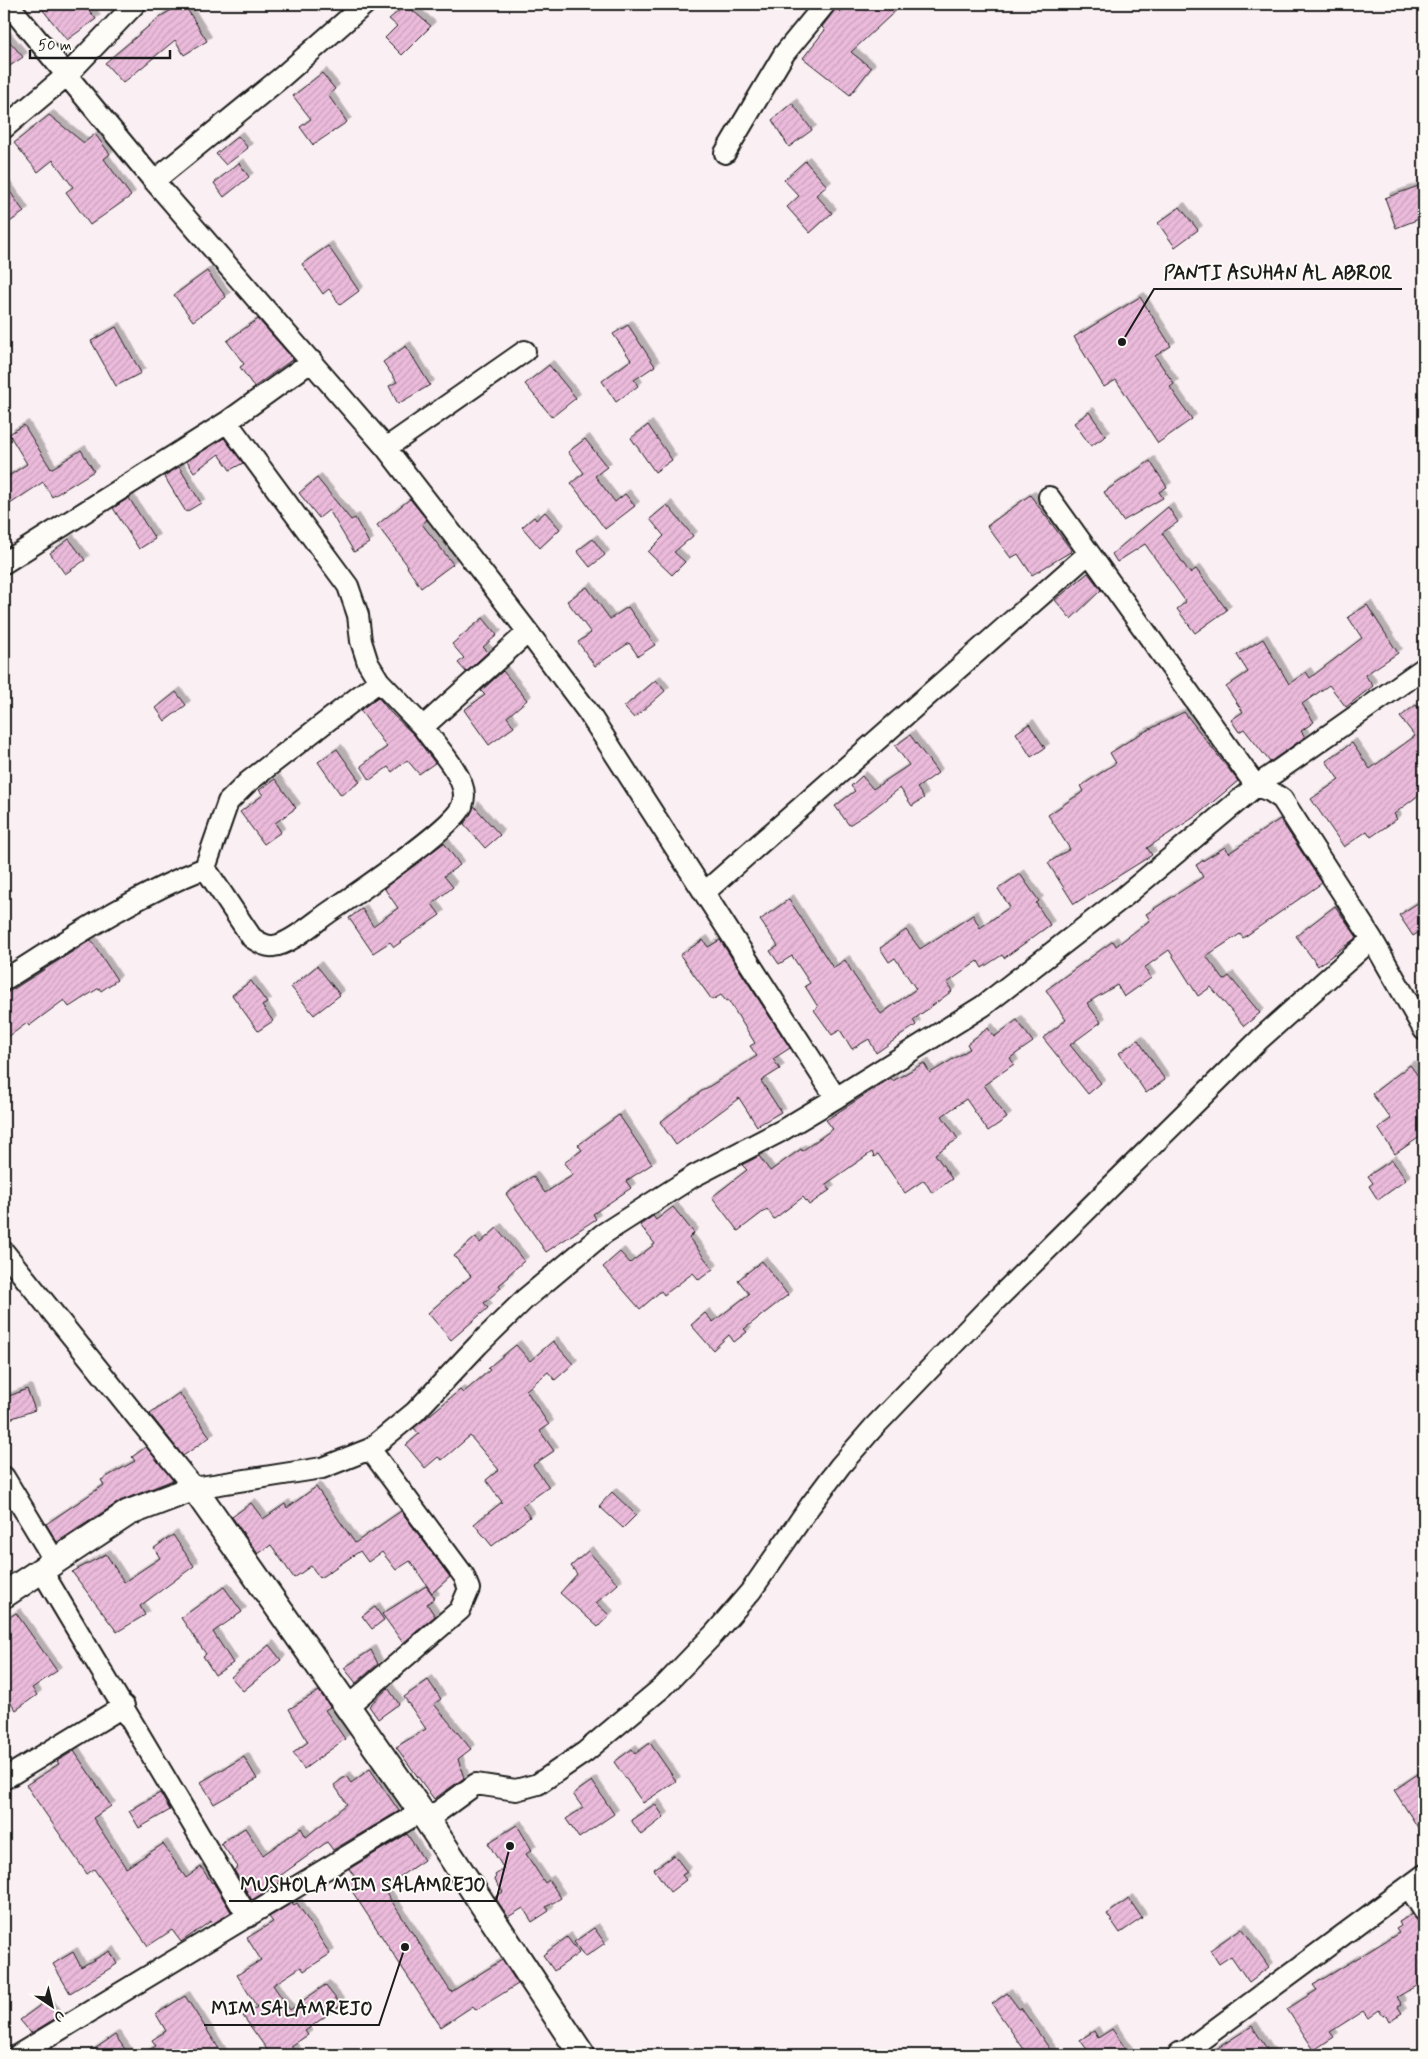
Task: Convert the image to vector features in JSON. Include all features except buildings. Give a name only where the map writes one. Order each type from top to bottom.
[{"type":"street","points":[[8,4],[154,182],[312,360],[386,448],[528,632],[588,712],[836,1098]]},
{"type":"street","points":[[4,128],[67,75],[135,4]]},
{"type":"street","points":[[154,182],[283,76],[365,4]]},
{"type":"street","points":[[724,153],[784,54],[825,4]]},
{"type":"street","points":[[386,448],[526,351]]},
{"type":"street","points":[[4,563],[228,422],[312,360]]},
{"type":"street","points":[[205,868],[252,938],[263,945],[274,946],[289,940],[354,895],[430,838],[451,820],[462,806],[464,793],[460,778],[423,727],[379,681],[368,663],[361,641],[358,615],[348,586],[228,422]]},
{"type":"street","points":[[1049,497],[1256,786],[1270,791],[1282,800],[1372,939],[1424,1030]]},
{"type":"street","points":[[705,892],[1089,553]]},
{"type":"street","points":[[423,727],[528,632]]},
{"type":"street","points":[[4,1594],[49,1567],[128,1513],[194,1488],[322,1468],[370,1449],[415,1412],[478,1345],[525,1299],[603,1234],[694,1176],[781,1131],[836,1098],[983,1006],[1125,896],[1256,786],[1424,668]]},
{"type":"street","points":[[4,980],[119,910],[183,877],[205,868],[228,802],[248,782],[379,681]]},
{"type":"street","points":[[18,2055],[248,1917],[476,1784],[516,1790],[538,1784],[584,1752],[664,1686],[714,1634],[751,1591],[828,1482],[880,1421],[993,1303],[1260,1038],[1372,939]]},
{"type":"street","points":[[4,1252],[194,1488],[423,1816],[582,2055]]},
{"type":"street","points":[[347,1707],[460,1610],[468,1589],[464,1576],[370,1449]]},
{"type":"street","points":[[4,1477],[49,1567],[124,1706],[248,1917]]},
{"type":"street","points":[[4,1779],[124,1706]]},
{"type":"street","points":[[1182,2055],[1416,1881],[1424,1911]]},
{"type":"place","name":"PANTI ASUHAN AL ABROR","points":[[1122,342]]},
{"type":"place","name":"MUSHOLA MIM SALAMREJO","points":[[510,1846]]},
{"type":"place","name":"MIM SALAMREJO","points":[[405,1947]]}]
